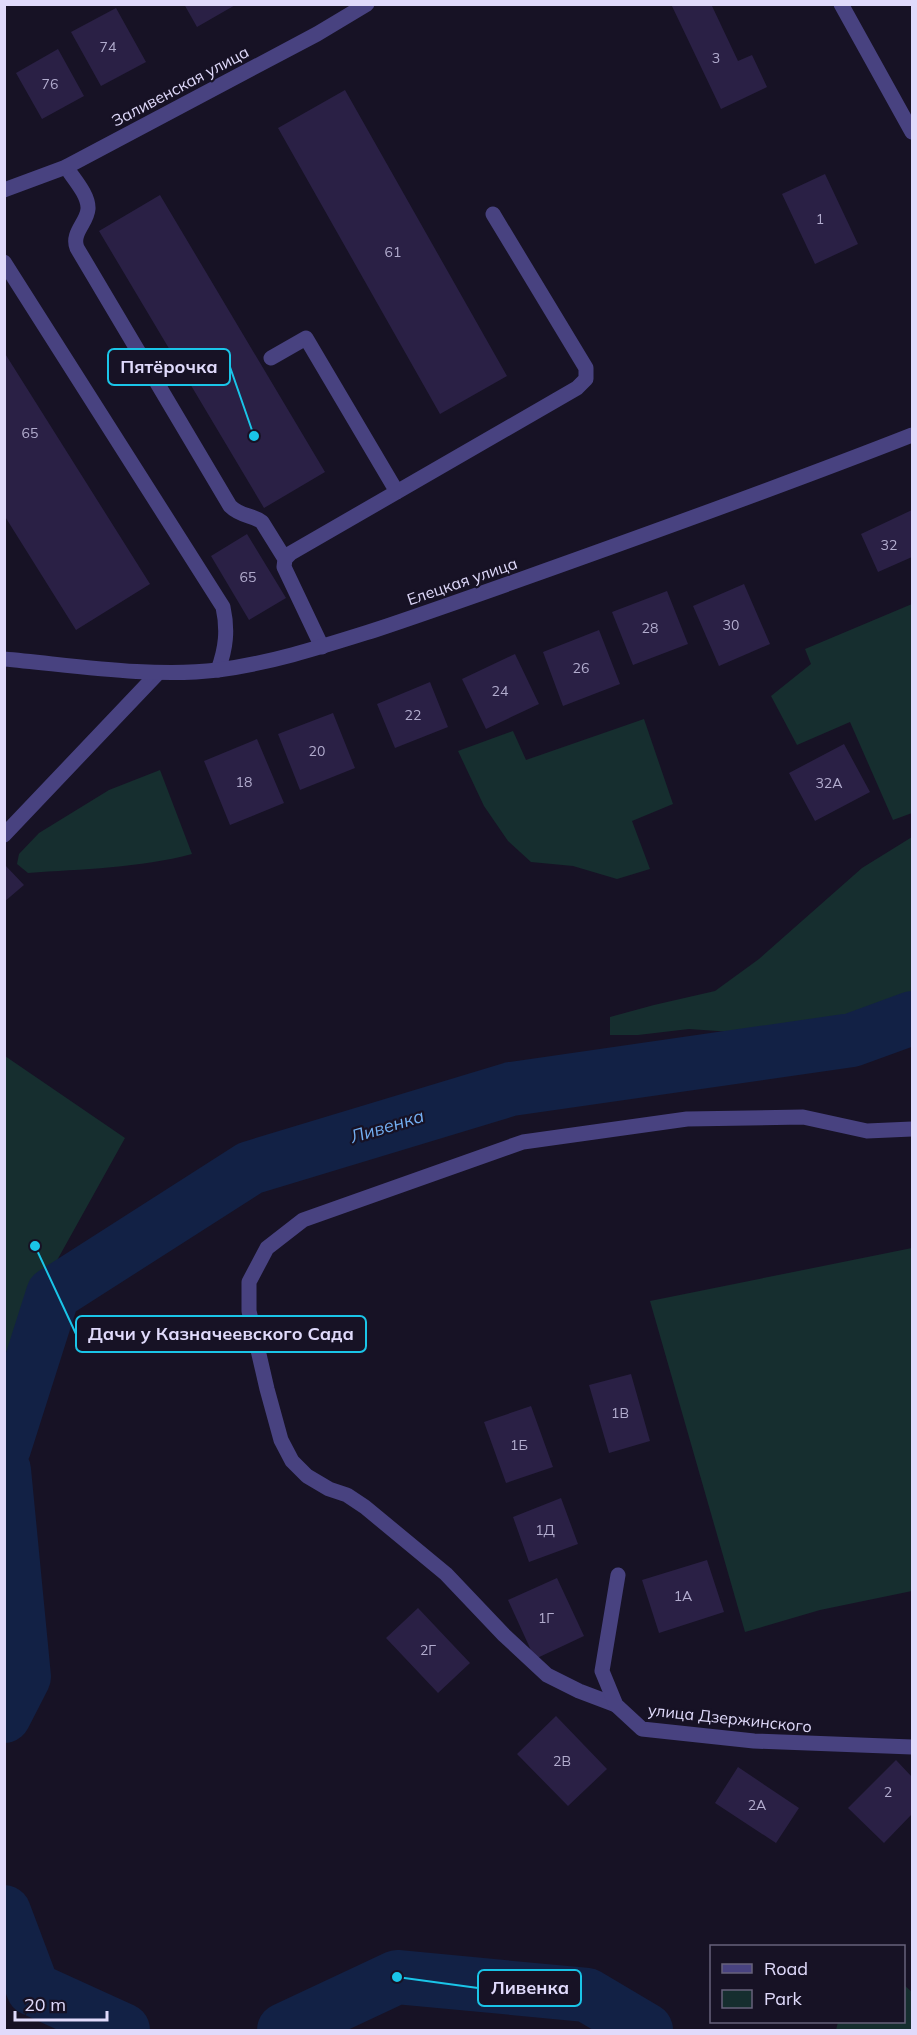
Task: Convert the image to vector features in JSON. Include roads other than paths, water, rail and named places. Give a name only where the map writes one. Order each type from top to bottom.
[{"type":"street","name":"Заливенская улица","points":[[4,190],[66,167],[317,34],[367,4]]},
{"type":"street","points":[[841,4],[912,132]]},
{"type":"street","points":[[66,167],[87,201],[88,211],[76,237],[77,249],[230,507],[242,515],[261,522],[285,559]]},
{"type":"street","points":[[322,647],[284,567],[285,559],[291,553],[578,388],[586,379],[586,368],[493,214]]},
{"type":"street","points":[[4,262],[223,607],[226,638],[218,670]]},
{"type":"street","points":[[271,358],[306,338],[397,492]]},
{"type":"street","name":"Елецкая улица","points":[[4,659],[158,673],[218,670],[322,647],[589,555],[912,435]]},
{"type":"street","points":[[5,834],[158,673]]},
{"type":"street","points":[[616,1705],[579,1691],[547,1675],[504,1635],[447,1574],[365,1507],[307,1476],[292,1461],[281,1440],[267,1389],[249,1311],[249,1282],[267,1248],[303,1220],[523,1142],[687,1119],[803,1117],[867,1131],[912,1130]]},
{"type":"street","name":"улица Дзержинского","points":[[618,1575],[602,1671],[616,1705],[642,1729],[754,1742],[912,1747]]},
{"type":"waterway","name":"Ливенка","points":[[4,1448],[53,1294],[250,1168],[511,1089],[852,1040],[912,1018]]},
{"type":"waterway","name":"Ливенка","points":[[4,1470],[24,1677],[4,1716]]},
{"type":"waterway","name":"Ливенка","points":[[4,1912],[33,1989],[123,2030]]},
{"type":"waterway","name":"Ливенка","points":[[284,2030],[397,1977],[587,1995],[646,2030]]},
{"type":"place","name":"Пятёрочка","points":[[254,436]]},
{"type":"place","name":"Дачи у Казначеевского Сада","points":[[35,1246]]},
{"type":"place","name":"Ливенка","points":[[397,1977]]}]
